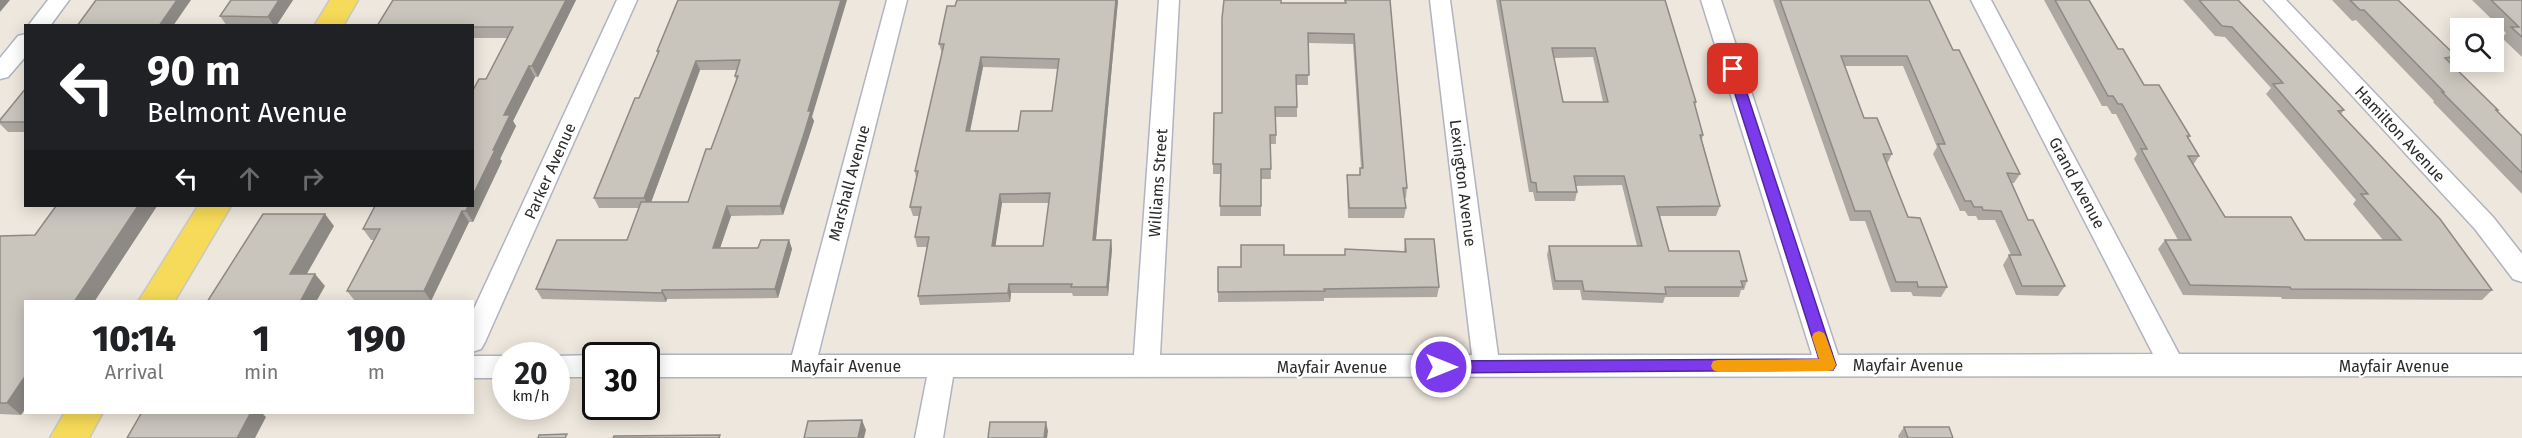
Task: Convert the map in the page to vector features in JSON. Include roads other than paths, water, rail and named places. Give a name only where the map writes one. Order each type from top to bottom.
[{"type":"main road","points":[[329,24],[344,0]]},
{"type":"main road","points":[[156,300],[214,207]]},
{"type":"main road","points":[[69,438],[84,414]]},
{"type":"street","points":[[40,24],[59,0]]},
{"type":"street","name":"Parker Avenue","points":[[474,338],[627,0]]},
{"type":"street","name":"Marshall Avenue","points":[[802,366],[897,0]]},
{"type":"street","name":"Williams Street","points":[[1146,367],[1169,0]]},
{"type":"street","name":"Lexington Avenue","points":[[1440,0],[1487,367]]},
{"type":"street","points":[[1711,0],[1828,365]]},
{"type":"street","name":"Grand Avenue","points":[[1981,0],[2172,366]]},
{"type":"street","name":"Hamilton Avenue","points":[[2274,0],[2484,224],[2522,272]]},
{"type":"street","points":[[0,72],[24,43]]},
{"type":"street","name":"Mayfair Avenue","points":[[660,366],[2522,365]]},
{"type":"street","points":[[929,438],[942,366]]},
{"type":"street","points":[[474,367],[492,367]]}]
